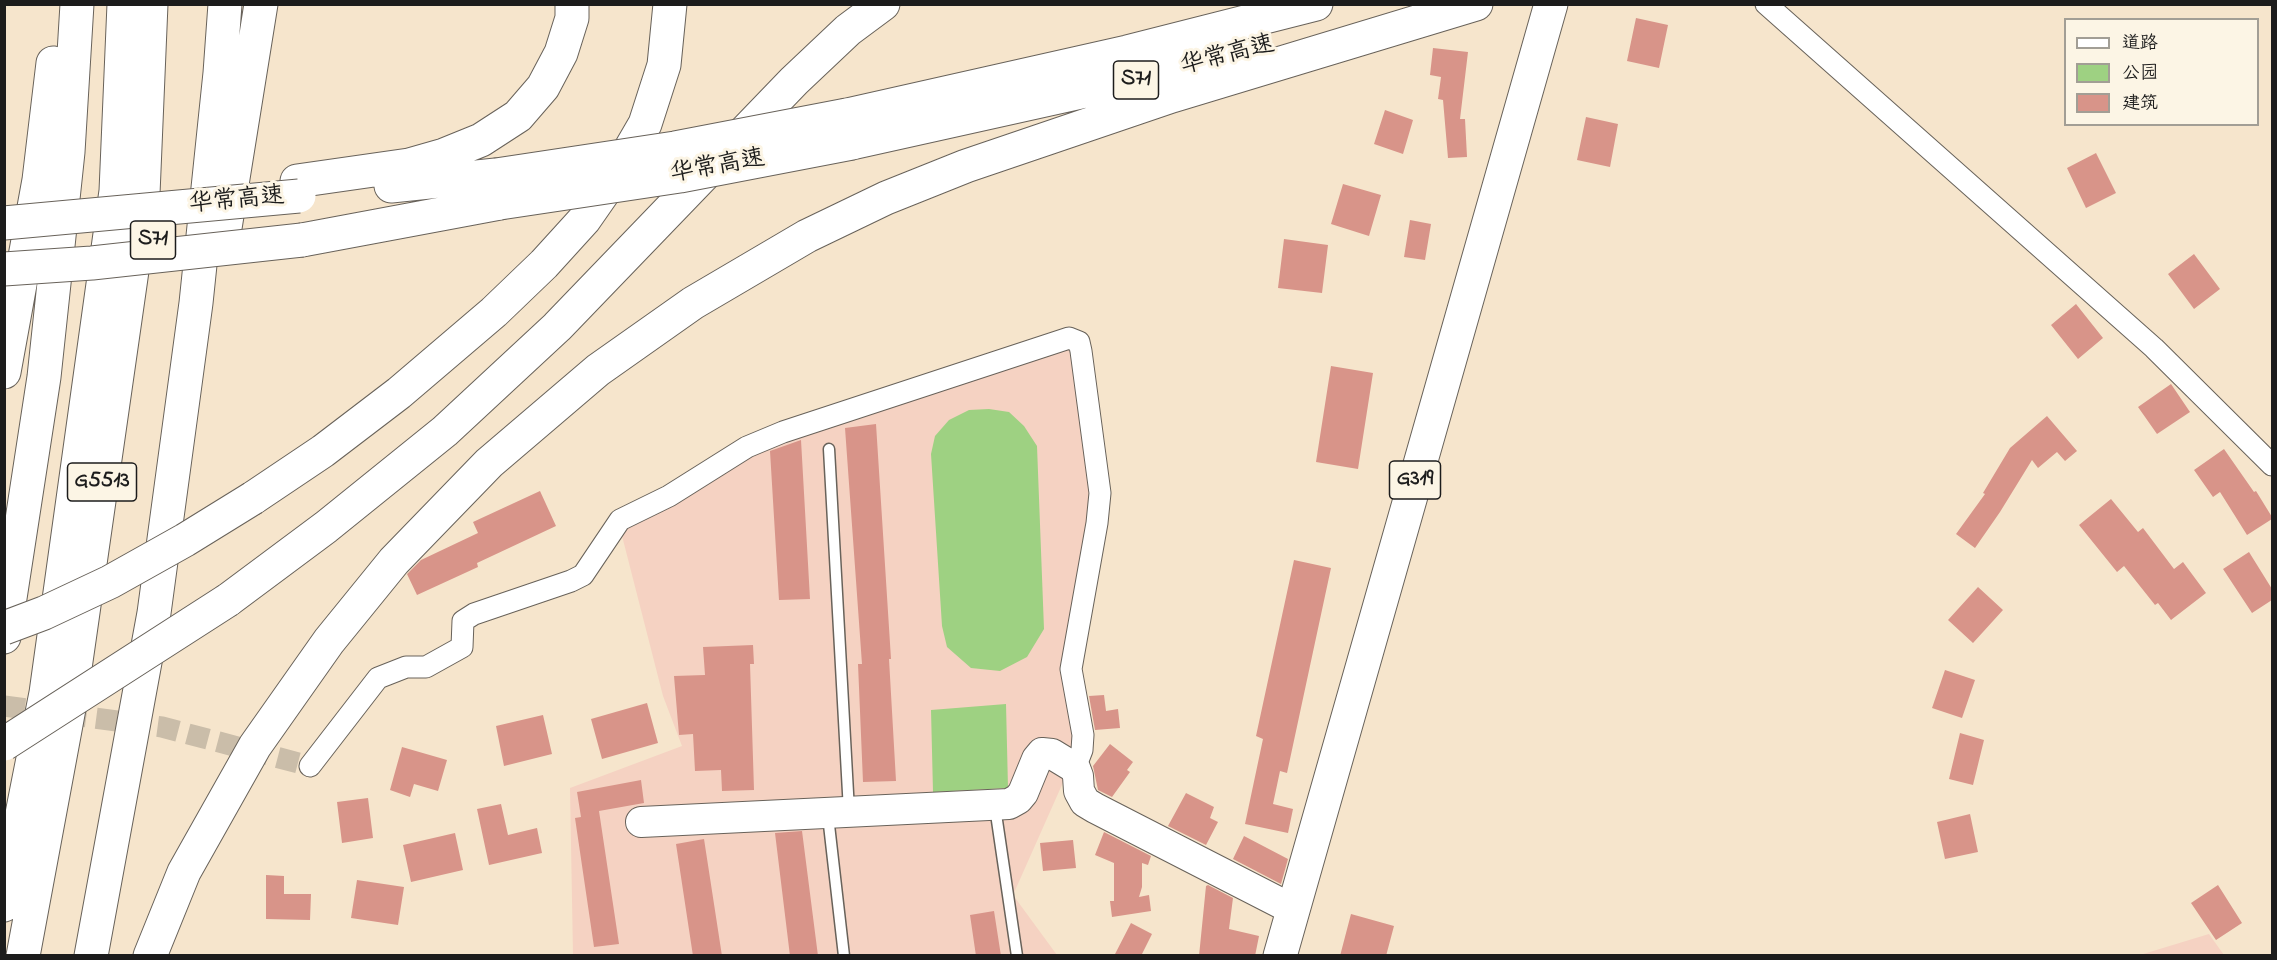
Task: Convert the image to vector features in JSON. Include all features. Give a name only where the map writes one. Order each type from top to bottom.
[{"type":"highway","points":[[4,372],[39,180],[60,4]]},
{"type":"highway","points":[[4,637],[44,377],[68,152],[77,4]]},
{"type":"highway","name":"G5513","points":[[4,905],[46,693],[116,191],[124,4]]},
{"type":"highway","name":"G5513","points":[[23,956],[70,703],[143,194],[151,4]]},
{"type":"highway","points":[[91,956],[154,613],[166,530],[196,303],[225,4]]},
{"type":"highway","points":[[166,530],[206,348],[261,4]]},
{"type":"highway","points":[[4,210],[127,200],[300,211],[372,172],[418,163],[481,140],[518,116],[543,87],[561,53],[572,18],[572,4]]},
{"type":"highway","points":[[4,628],[44,613],[110,582],[253,498],[323,451],[399,393],[494,312],[544,264],[584,220],[616,174],[645,124],[664,65],[670,4]]},
{"type":"highway","points":[[4,744],[228,600],[326,527],[445,431],[557,327],[794,81],[848,30],[883,4]]},
{"type":"highway","name":"华常高速","points":[[850,129],[1127,52],[1316,4]]},
{"type":"highway","name":"华常高速","points":[[4,253],[300,211],[498,189],[675,147],[850,129],[1140,79],[1293,40],[1418,4]]},
{"type":"highway","name":"G319","points":[[1280,956],[1551,4]]},
{"type":"highway","points":[[150,956],[184,872],[255,746],[329,641],[394,561],[489,463],[598,370],[693,303],[807,236],[886,198],[966,166],[1172,96],[1466,8]]},
{"type":"highway","points":[[4,269],[92,263],[300,211],[498,189]]},
{"type":"highway","name":"华常高速","points":[[4,223],[300,211]]},
{"type":"street","points":[[1766,4],[2154,348],[2272,465]]},
{"type":"street","points":[[310,766],[378,678],[406,667],[426,667],[462,647],[464,621],[474,614],[572,581],[583,575],[620,520],[669,495],[747,447],[783,432],[1069,338],[1078,342],[1081,351],[1100,493],[1097,523],[1071,669],[1083,735],[1082,750],[1075,768]]},
{"type":"street","points":[[641,822],[1010,804],[1018,799],[1042,753],[1052,754],[1075,768],[1079,791],[1085,802],[1292,909]]},
{"type":"lane","points":[[829,449],[844,956]]},
{"type":"lane","points":[[994,804],[1017,956]]},
{"type":"shaded area","points":[[1071,341],[1096,510],[1068,669],[1081,742],[1013,895],[1057,955],[573,955],[570,788],[682,746],[663,696],[620,528],[758,447]]},
{"type":"shaded area","points":[[2209,934],[2224,955],[2140,955]]},
{"type":"green space","points":[[989,409],[1009,412],[1024,426],[1037,446],[1044,629],[1027,657],[1000,671],[971,668],[947,647],[942,626],[931,454],[935,436],[949,420],[969,410]]},
{"type":"green space","points":[[1006,704],[1008,788],[933,792],[931,710]]},
{"type":"building","points":[[1636,18],[1668,25],[1659,68],[1627,61]]},
{"type":"building","points":[[1433,48],[1468,52],[1460,119],[1465,119],[1467,157],[1448,158],[1443,100],[1438,99],[1441,77],[1430,75]]},
{"type":"building","points":[[1385,110],[1413,120],[1403,154],[1374,144]]},
{"type":"building","points":[[1586,117],[1618,124],[1610,167],[1577,160]]},
{"type":"building","points":[[2096,153],[2116,193],[2086,208],[2067,168]]},
{"type":"building","points":[[1343,184],[1381,195],[1369,236],[1331,224]]},
{"type":"building","points":[[1410,220],[1431,224],[1425,260],[1404,257]]},
{"type":"building","points":[[1284,239],[1328,245],[1322,293],[1278,288]]},
{"type":"building","points":[[2194,254],[2220,289],[2194,309],[2168,274]]},
{"type":"building","points":[[2076,304],[2103,338],[2078,359],[2051,325]]},
{"type":"building","points":[[1331,366],[1373,373],[1358,469],[1316,462]]},
{"type":"building","points":[[2171,384],[2190,412],[2157,434],[2138,407]]},
{"type":"building","points":[[2047,416],[2077,451],[2065,461],[2057,452],[2038,468],[2032,460],[1975,548],[1956,534],[1985,494],[1983,493],[2010,448]]},
{"type":"building","points":[[876,424],[891,659],[889,659],[896,781],[863,782],[858,664],[862,664],[845,428]]},
{"type":"building","points":[[801,440],[810,599],[779,600],[770,451]]},
{"type":"building","points":[[2224,449],[2254,492],[2256,491],[2272,517],[2247,535],[2220,492],[2213,497],[2194,470]]},
{"type":"building","points":[[540,491],[556,526],[477,563],[478,567],[417,595],[407,574],[421,560],[478,533],[473,522]]},
{"type":"building","points":[[2111,499],[2138,532],[2143,528],[2174,569],[2183,562],[2206,593],[2171,620],[2158,603],[2155,605],[2124,566],[2117,572],[2079,525]]},
{"type":"building","points":[[2249,552],[2272,589],[2272,600],[2252,613],[2223,569]]},
{"type":"building","points":[[1294,560],[1331,568],[1287,773],[1280,771],[1273,804],[1293,809],[1288,833],[1245,824],[1263,739],[1256,736]]},
{"type":"building","points":[[1978,587],[2003,610],[1973,643],[1948,620]]},
{"type":"building","points":[[753,645],[754,664],[750,664],[754,790],[722,791],[721,770],[695,771],[693,734],[679,735],[674,676],[705,675],[703,647]]},
{"type":"building","points":[[1945,670],[1975,680],[1962,718],[1932,708]]},
{"type":"building","points":[[1104,695],[1106,711],[1118,709],[1120,728],[1095,730],[1089,696]]},
{"type":"building","points":[[647,703],[658,743],[602,759],[591,719]]},
{"type":"building","points":[[543,715],[552,754],[504,766],[496,726]]},
{"type":"building","points":[[1960,733],[1984,740],[1973,785],[1949,779]]},
{"type":"building","points":[[1110,744],[1133,762],[1127,770],[1130,772],[1112,797],[1098,790],[1093,766]]},
{"type":"building","points":[[402,747],[447,760],[438,791],[414,784],[410,797],[390,790]]},
{"type":"building","points":[[641,780],[644,803],[599,811],[619,944],[594,947],[575,818],[581,817],[577,792]]},
{"type":"building","points":[[1186,793],[1214,807],[1210,818],[1218,822],[1206,845],[1168,826]]},
{"type":"building","points":[[368,798],[373,838],[342,843],[337,802]]},
{"type":"building","points":[[501,804],[508,835],[537,828],[542,853],[489,865],[477,809]]},
{"type":"building","points":[[1970,814],[1978,852],[1945,859],[1937,822]]},
{"type":"building","points":[[802,831],[818,956],[790,956],[775,833]]},
{"type":"building","points":[[1104,832],[1151,856],[1148,865],[1142,863],[1142,887],[1139,897],[1149,895],[1151,911],[1112,917],[1110,901],[1114,901],[1114,863],[1095,855]]},
{"type":"building","points":[[455,833],[463,870],[411,882],[403,845]]},
{"type":"building","points":[[1244,836],[1288,859],[1281,884],[1233,859]]},
{"type":"building","points":[[704,839],[722,956],[693,956],[676,844]]},
{"type":"building","points":[[1073,840],[1076,868],[1043,871],[1040,843]]},
{"type":"building","points":[[266,875],[284,876],[284,894],[311,894],[310,920],[266,919]]},
{"type":"building","points":[[357,880],[404,887],[398,925],[351,918]]},
{"type":"building","points":[[2218,885],[2242,923],[2216,940],[2191,903]]},
{"type":"building","points":[[1206,886],[1233,898],[1229,929],[1259,936],[1255,956],[1199,956]]},
{"type":"building","points":[[994,911],[1001,956],[976,956],[970,915]]},
{"type":"building","points":[[1351,914],[1394,926],[1386,956],[1340,956]]},
{"type":"building","points":[[1131,923],[1152,934],[1141,956],[1114,956]]},
{"type":"tunnel","points":[[4,706],[162,727],[310,766]]}]
